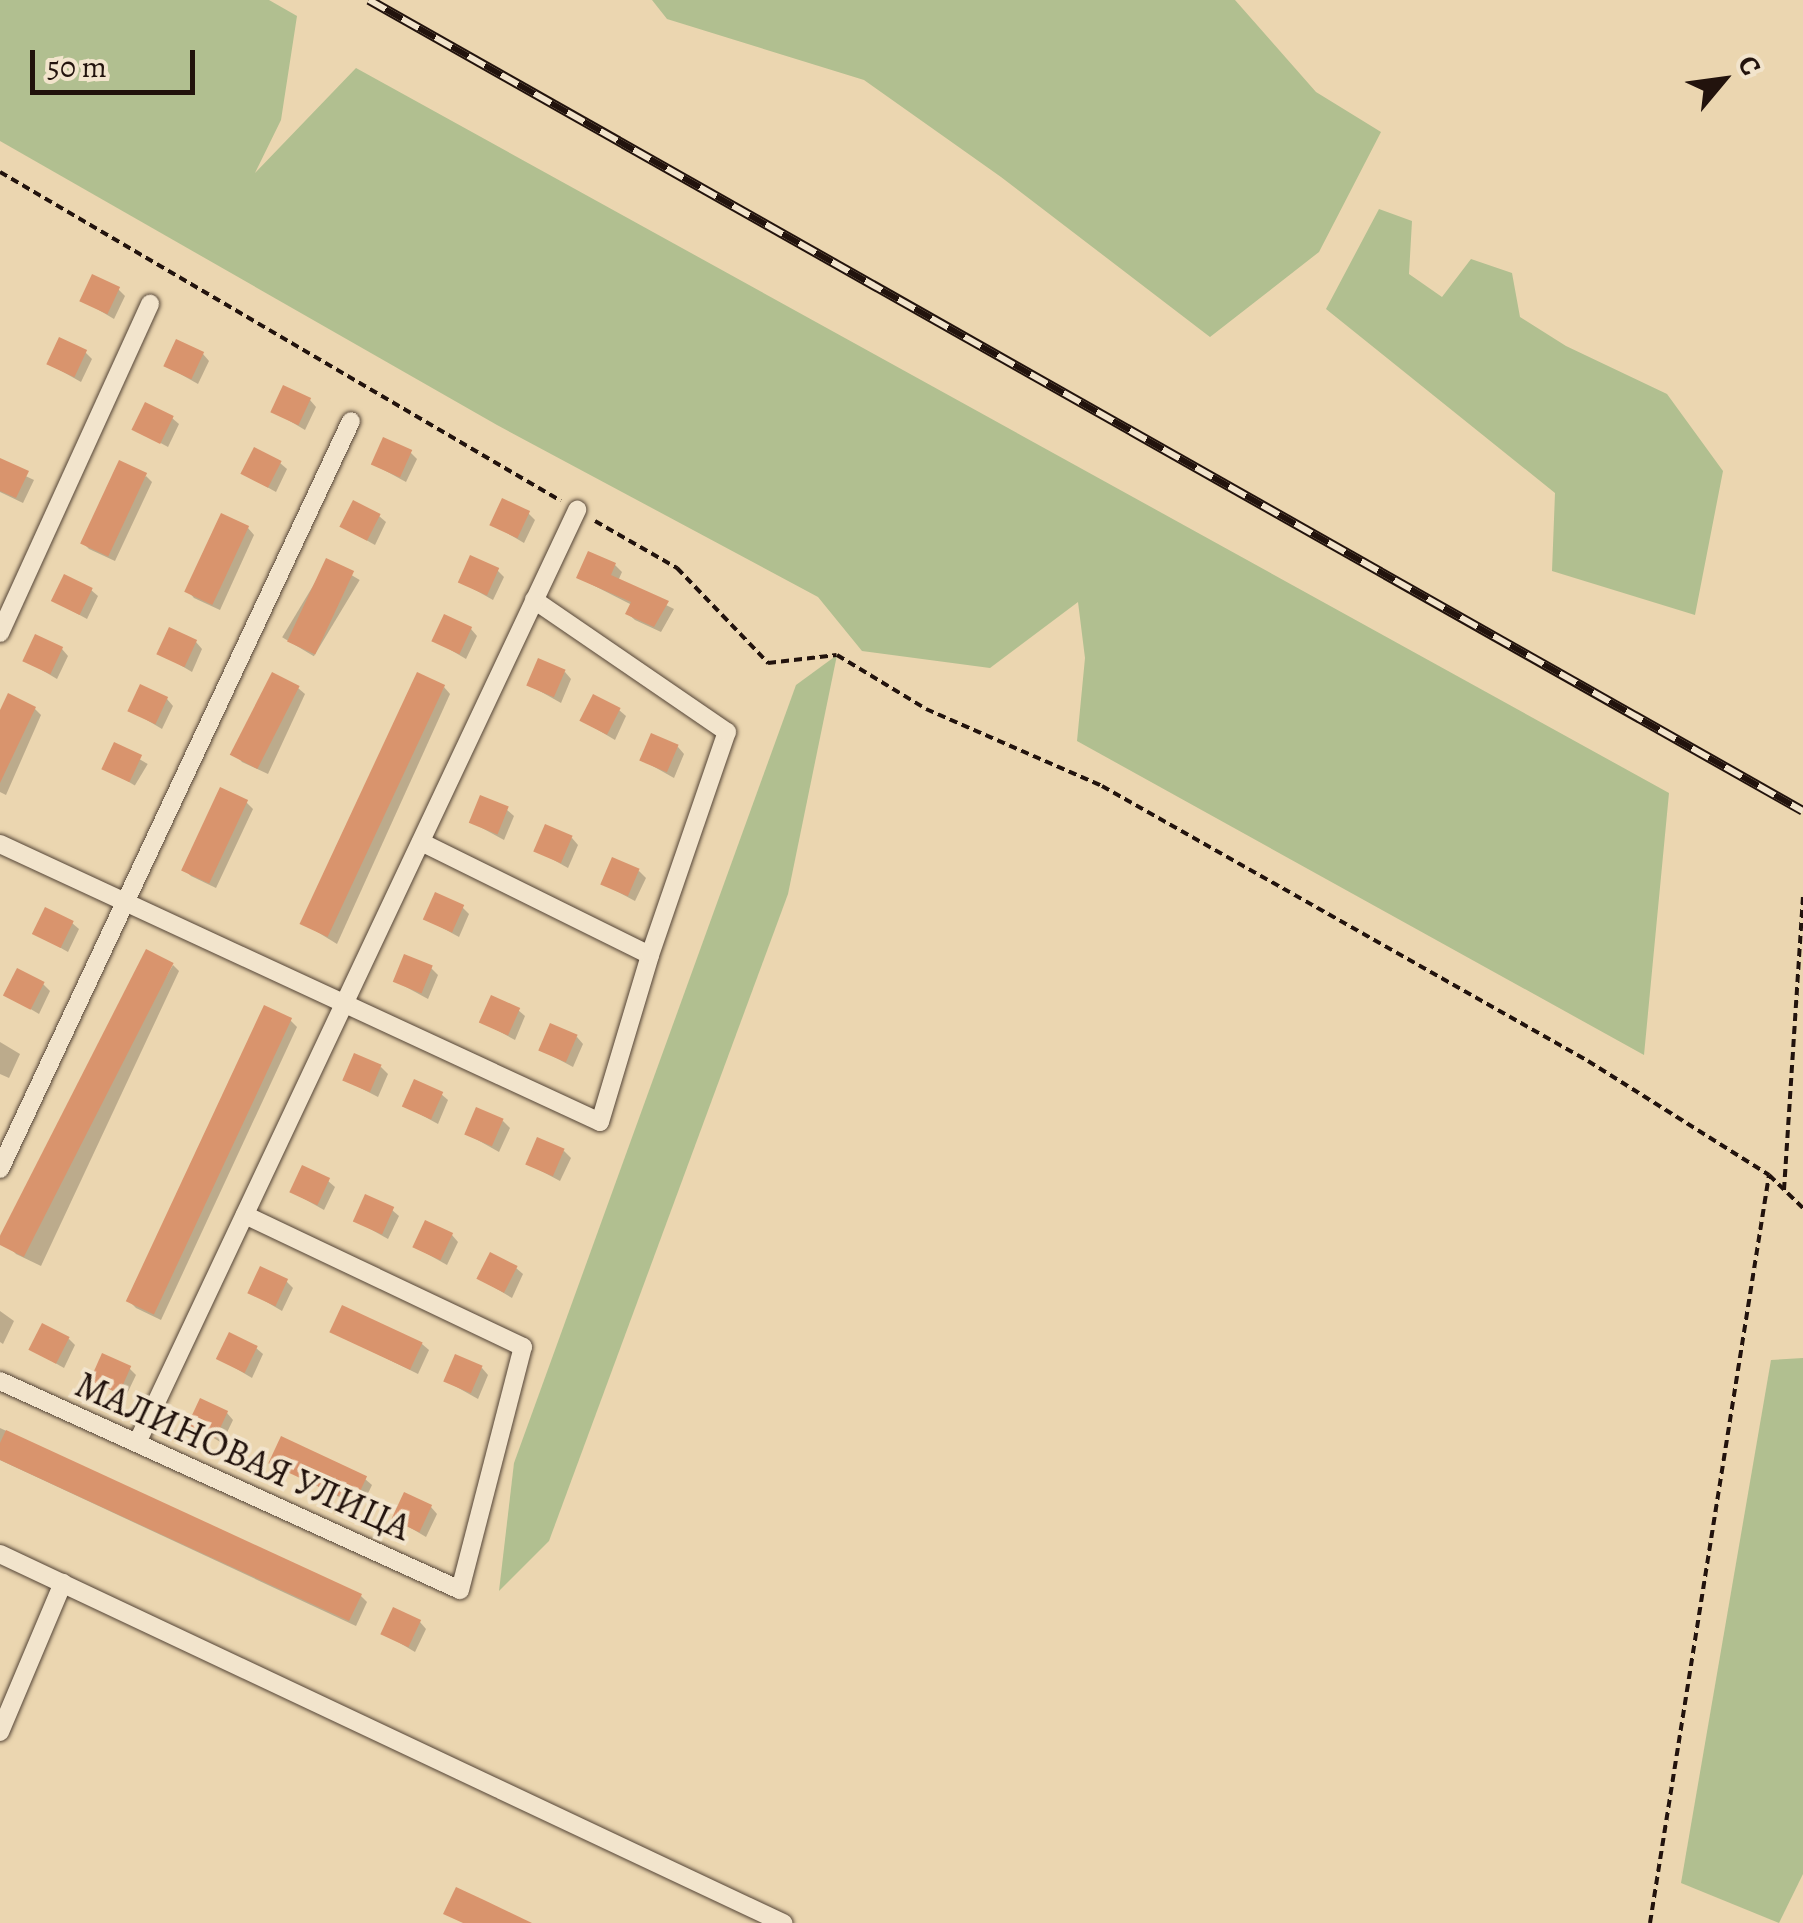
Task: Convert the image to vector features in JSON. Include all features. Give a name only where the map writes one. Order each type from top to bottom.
[{"type":"street","points":[[0,633],[150,304]]},
{"type":"street","points":[[0,1169],[122,902],[351,422]]},
{"type":"street","points":[[136,1443],[577,510]]},
{"type":"street","points":[[0,844],[600,1122],[650,954],[727,732],[534,600]]},
{"type":"street","points":[[422,842],[650,954]]},
{"type":"street","points":[[0,1116],[20,1126]]},
{"type":"street","name":"МАЛИНОВАЯ УЛИЦА","points":[[0,1381],[460,1590],[522,1347],[245,1215]]},
{"type":"street","points":[[0,1554],[782,1923]]},
{"type":"street","points":[[0,1732],[63,1583]]},
{"type":"path","points":[[0,172],[677,568],[768,663],[837,655],[926,709],[1102,786],[1588,1061],[1769,1175],[1803,1208]]},
{"type":"path","points":[[1784,1190],[1803,896]]},
{"type":"path","points":[[1650,1923],[1769,1175]]},
{"type":"green space","points":[[0,0],[269,0],[297,16],[281,120],[255,173],[356,68],[1669,793],[1644,1055],[1077,741],[1085,658],[1078,602],[990,668],[862,651],[818,597],[497,425],[0,141]]},
{"type":"green space","points":[[652,0],[1235,0],[1316,92],[1381,132],[1319,252],[1210,337],[1001,177],[864,80],[667,19]]},
{"type":"green space","points":[[1379,209],[1412,221],[1409,274],[1442,297],[1471,259],[1512,273],[1520,317],[1566,346],[1667,394],[1723,471],[1695,615],[1552,571],[1555,493],[1326,309]]},
{"type":"green space","points":[[837,655],[788,894],[549,1541],[499,1591],[514,1463],[796,685]]},
{"type":"green space","points":[[1803,1358],[1803,1874],[1779,1923],[1681,1883],[1771,1360]]},
{"type":"building","points":[[92,274],[120,287],[107,314],[79,301]]},
{"type":"building","points":[[59,337],[87,350],[74,377],[46,364]]},
{"type":"building","points":[[176,339],[204,352],[191,379],[163,366]]},
{"type":"building","points":[[283,385],[311,398],[298,425],[270,412]]},
{"type":"building","points":[[145,402],[174,416],[160,444],[131,430]]},
{"type":"building","points":[[383,437],[412,450],[400,477],[371,464]]},
{"type":"building","points":[[254,447],[282,461],[268,488],[240,474]]},
{"type":"building","points":[[0,458],[29,471],[16,498],[0,491]]},
{"type":"building","points":[[119,460],[147,473],[108,556],[80,543]]},
{"type":"building","points":[[502,498],[530,511],[517,538],[489,525]]},
{"type":"building","points":[[353,500],[381,514],[367,541],[339,527]]},
{"type":"building","points":[[221,513],[249,526],[212,605],[184,592]]},
{"type":"building","points":[[588,551],[616,563],[611,575],[669,601],[654,627],[625,614],[631,602],[576,578]]},
{"type":"building","points":[[470,555],[499,568],[487,595],[458,582]]},
{"type":"building","points":[[326,558],[354,571],[315,654],[287,641]]},
{"type":"building","points":[[64,574],[93,588],[80,615],[51,601]]},
{"type":"building","points":[[444,614],[472,627],[459,654],[431,641]]},
{"type":"building","points":[[169,627],[197,640],[184,667],[156,654]]},
{"type":"building","points":[[35,634],[63,647],[50,674],[22,661]]},
{"type":"building","points":[[538,658],[566,670],[554,697],[526,686]]},
{"type":"building","points":[[272,672],[300,686],[257,769],[230,755]]},
{"type":"building","points":[[417,672],[445,685],[328,937],[300,924]]},
{"type":"building","points":[[140,684],[168,697],[155,724],[127,711]]},
{"type":"building","points":[[8,693],[36,707],[0,783],[0,710]]},
{"type":"building","points":[[593,694],[621,708],[607,735],[579,721]]},
{"type":"building","points":[[651,733],[679,745],[667,772],[639,761]]},
{"type":"building","points":[[114,742],[142,755],[129,782],[101,769]]},
{"type":"building","points":[[220,787],[248,800],[209,883],[181,870]]},
{"type":"building","points":[[480,795],[509,807],[498,834],[469,823]]},
{"type":"building","points":[[545,824],[573,836],[561,863],[533,852]]},
{"type":"building","points":[[612,857],[640,869],[628,896],[600,885]]},
{"type":"building","points":[[435,892],[464,905],[452,932],[423,919]]},
{"type":"building","points":[[45,907],[74,921],[61,948],[32,934]]},
{"type":"building","points":[[146,949],[174,963],[24,1257],[0,1245],[0,1236]]},
{"type":"building","points":[[404,954],[433,966],[422,993],[393,982]]},
{"type":"building","points":[[17,968],[45,982],[31,1010],[3,996]]},
{"type":"building","points":[[491,995],[520,1008],[508,1035],[479,1022]]},
{"type":"building","points":[[264,1005],[292,1018],[154,1314],[126,1301]]},
{"type":"building","points":[[550,1023],[578,1035],[566,1062],[538,1051]]},
{"type":"building","points":[[354,1053],[382,1065],[370,1092],[342,1081]]},
{"type":"building","points":[[414,1079],[443,1092],[431,1119],[402,1106]]},
{"type":"building","points":[[476,1107],[504,1119],[492,1146],[464,1135]]},
{"type":"building","points":[[537,1137],[565,1149],[553,1176],[525,1165]]},
{"type":"building","points":[[302,1165],[330,1178],[317,1205],[289,1192]]},
{"type":"building","points":[[365,1194],[394,1207],[382,1234],[353,1221]]},
{"type":"building","points":[[425,1220],[453,1233],[440,1260],[412,1247]]},
{"type":"building","points":[[490,1252],[518,1266],[504,1293],[476,1279]]},
{"type":"building","points":[[260,1266],[288,1279],[275,1306],[247,1293]]},
{"type":"building","points":[[342,1305],[423,1343],[410,1370],[329,1332]]},
{"type":"building","points":[[42,1323],[70,1337],[56,1364],[28,1350]]},
{"type":"building","points":[[229,1332],[258,1346],[245,1373],[216,1359]]},
{"type":"building","points":[[102,1353],[131,1366],[119,1393],[90,1380]]},
{"type":"building","points":[[455,1354],[483,1366],[471,1393],[443,1382]]},
{"type":"building","points":[[200,1398],[228,1411],[215,1438],[187,1425]]},
{"type":"building","points":[[6,1430],[362,1594],[349,1621],[0,1460],[0,1443]]},
{"type":"building","points":[[281,1436],[367,1476],[354,1503],[268,1463]]},
{"type":"building","points":[[404,1492],[432,1505],[419,1532],[391,1519]]},
{"type":"building","points":[[393,1607],[421,1620],[408,1647],[380,1634]]},
{"type":"building","points":[[456,1887],[532,1923],[463,1923],[443,1914]]},
{"type":"railway","points":[[369,0],[1803,811]]}]
